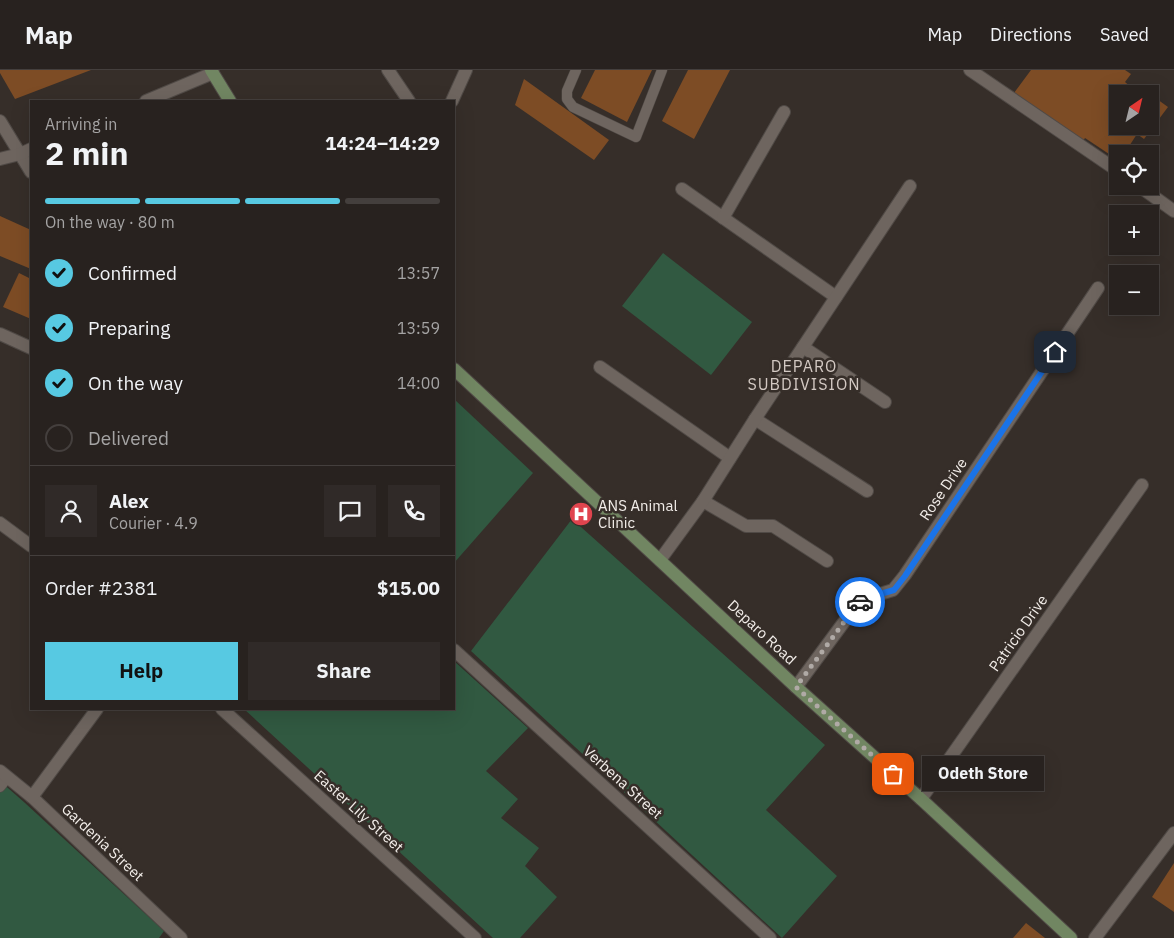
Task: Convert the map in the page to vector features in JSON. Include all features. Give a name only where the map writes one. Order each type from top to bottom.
[{"type":"main road","points":[[212,72],[229,100]]},
{"type":"main road","name":"Deparo Road","points":[[455,370],[796,687],[921,799],[1071,938]]},
{"type":"street","points":[[388,70],[408,100]]},
{"type":"street","points":[[452,100],[466,70]]},
{"type":"street","points":[[970,70],[1109,165]]},
{"type":"street","points":[[148,100],[212,72]]},
{"type":"street","points":[[723,218],[784,112]]},
{"type":"street","points":[[0,121],[25,151],[30,168]]},
{"type":"street","points":[[0,159],[25,151]]},
{"type":"street","points":[[660,560],[702,501],[910,186]]},
{"type":"street","points":[[682,189],[836,297]]},
{"type":"street","points":[[1152,195],[1174,211]]},
{"type":"street","name":"Rose Drive","points":[[796,687],[858,603],[870,597],[894,590],[905,576],[1098,288]]},
{"type":"street","points":[[0,334],[30,348]]},
{"type":"street","points":[[803,347],[885,402]]},
{"type":"street","points":[[600,367],[730,458]]},
{"type":"street","points":[[755,419],[866,491]]},
{"type":"street","name":"Patricio Drive","points":[[921,799],[1142,485]]},
{"type":"street","points":[[702,501],[746,526],[773,526],[827,560]]},
{"type":"street","points":[[0,523],[30,545]]},
{"type":"street","name":"Verbena Street","points":[[455,651],[770,938]]},
{"type":"street","points":[[32,797],[96,710]]},
{"type":"street","name":"Easter Lily Street","points":[[223,710],[474,938]]},
{"type":"street","name":"Gardenia Street","points":[[3,778],[32,797],[175,936]]},
{"type":"street","points":[[1096,938],[1174,833]]},
{"type":"lane","points":[[576,70],[567,91],[567,100],[573,107],[636,136],[662,70]]},
{"type":"green space","points":[[663,253],[752,322],[711,375],[622,306]]},
{"type":"green space","points":[[455,400],[533,473],[455,562]]},
{"type":"green space","points":[[572,519],[825,745],[766,810],[837,876],[782,938],[471,651]]},
{"type":"green space","points":[[455,662],[528,728],[486,771],[518,799],[501,818],[539,848],[525,866],[557,897],[520,938],[493,938],[245,710],[455,710]]},
{"type":"green space","points":[[0,781],[164,931],[159,938],[0,938]]},
{"type":"building","points":[[0,70],[91,70],[15,99]]},
{"type":"building","points":[[595,70],[652,70],[627,122],[581,98]]},
{"type":"building","points":[[688,70],[730,70],[694,139],[662,121]]},
{"type":"building","points":[[1031,70],[1125,70],[1131,74],[1125,82],[1129,85],[1109,85],[1109,135],[1136,135],[1130,145],[1109,145],[1109,154],[1085,138],[1083,141],[1014,93]]},
{"type":"building","points":[[524,79],[609,140],[594,160],[515,105]]},
{"type":"building","points":[[1159,100],[1168,107],[1159,119]]},
{"type":"building","points":[[1138,135],[1147,135],[1144,139]]},
{"type":"building","points":[[0,216],[30,230],[30,269],[0,256]]},
{"type":"building","points":[[19,273],[30,278],[30,319],[3,307]]},
{"type":"building","points":[[1174,863],[1174,912],[1152,897]]},
{"type":"building","points":[[1026,923],[1045,938],[1013,938]]},
{"type":"way so far","points":[[860,602],[796,687],[893,774]]},
{"type":"place","name":"ANS Animal Clinic","points":[[581,514]]},
{"type":"place","name":"Odeth Store","points":[[893,774]]},
{"type":"district","name":"DEPARO SUBDIVISION","points":[[804,375]]},
{"type":"route","points":[[860,602],[894,590],[905,576],[1055,352]]}]
